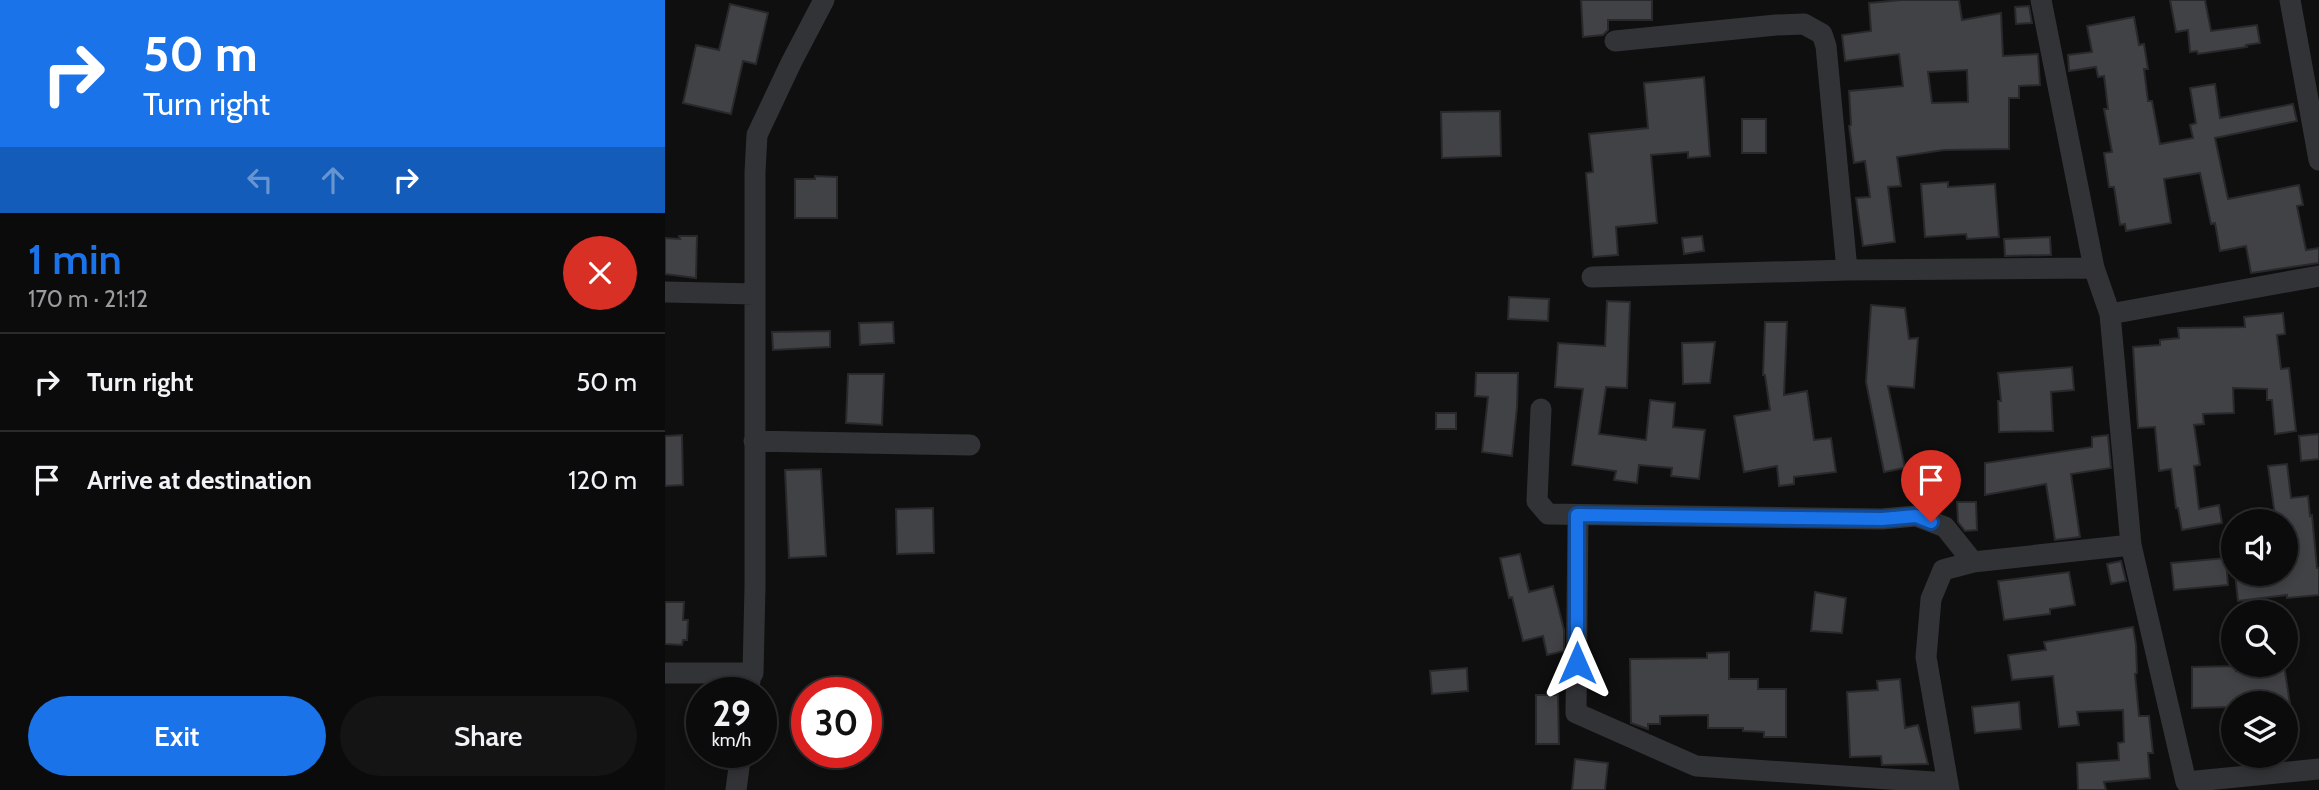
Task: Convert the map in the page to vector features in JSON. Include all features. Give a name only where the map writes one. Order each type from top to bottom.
[{"type":"street","points":[[750,677],[755,587],[757,135],[824,0]]},
{"type":"street","points":[[2041,0],[2094,268],[2110,314],[2131,545],[2186,786],[2319,769]]},
{"type":"street","points":[[2290,0],[2319,160]]},
{"type":"street","points":[[1615,41],[1795,24],[1804,24],[1822,34],[1826,46],[1847,270]]},
{"type":"street","points":[[1592,277],[1847,270],[2094,268]]},
{"type":"street","points":[[2110,314],[2319,276]]},
{"type":"street","points":[[665,292],[755,294]]},
{"type":"street","points":[[1541,409],[1537,501],[1548,514],[1882,519],[1916,516],[1945,527],[1973,562]]},
{"type":"street","points":[[754,440],[970,445]]},
{"type":"street","points":[[1577,515],[1576,713],[1696,766],[1949,786],[1926,657],[1931,599],[1943,570],[1973,562],[2131,545]]},
{"type":"street","points":[[665,673],[699,677]]},
{"type":"street","points":[[736,790],[739,768]]},
{"type":"building","points":[[1581,0],[1652,0],[1652,20],[1608,20],[1608,30],[1603,35],[1583,37]]},
{"type":"building","points":[[1959,0],[1962,20],[2001,13],[2003,56],[2038,54],[2040,85],[2019,86],[2019,98],[2009,98],[2009,149],[1944,150],[1897,157],[1901,186],[1888,187],[1895,242],[1863,246],[1856,198],[1870,197],[1865,161],[1854,163],[1849,126],[1849,91],[1903,86],[1899,54],[1845,61],[1842,35],[1871,31],[1869,3]],"holes":[[[1967,70],[1968,102],[1932,103],[1928,72]]]},
{"type":"building","points":[[2170,0],[2205,0],[2211,31],[2257,25],[2260,43],[2198,54],[2197,51],[2190,52],[2188,30],[2176,32]]},
{"type":"building","points":[[730,4],[768,13],[756,64],[743,61],[731,114],[683,103],[696,45],[719,50]]},
{"type":"building","points":[[2029,6],[2032,23],[2016,24],[2015,7]]},
{"type":"building","points":[[2134,17],[2139,45],[2144,44],[2148,69],[2144,69],[2148,101],[2152,101],[2160,144],[2193,138],[2190,125],[2196,123],[2190,88],[2215,84],[2220,118],[2293,104],[2297,121],[2215,138],[2228,199],[2299,185],[2303,205],[2297,206],[2306,250],[2319,248],[2319,263],[2251,273],[2246,246],[2220,251],[2215,223],[2211,224],[2200,173],[2164,179],[2171,223],[2126,231],[2125,224],[2120,225],[2114,187],[2109,187],[2104,153],[2112,152],[2104,109],[2108,109],[2104,76],[2098,77],[2096,67],[2069,71],[2068,55],[2092,52],[2087,26]]},
{"type":"building","points":[[1704,77],[1710,156],[1688,158],[1688,152],[1651,155],[1657,223],[1616,227],[1618,255],[1593,257],[1586,173],[1593,172],[1589,134],[1648,128],[1644,83]]},
{"type":"building","points":[[1500,111],[1501,156],[1442,158],[1441,112]]},
{"type":"building","points":[[1742,119],[1766,119],[1766,153],[1742,153]]},
{"type":"building","points":[[815,176],[837,177],[837,218],[795,218],[795,179],[815,179]]},
{"type":"building","points":[[1948,182],[1948,187],[1995,184],[1999,237],[1967,239],[1966,234],[1925,237],[1921,184]]},
{"type":"building","points":[[679,236],[697,236],[696,278],[665,274],[665,238],[680,239]]},
{"type":"building","points":[[1702,236],[1704,251],[1684,254],[1682,238]]},
{"type":"building","points":[[2050,237],[2051,255],[2005,256],[2004,239]]},
{"type":"building","points":[[1509,297],[1549,299],[1548,321],[1508,319]]},
{"type":"building","points":[[1607,301],[1630,302],[1627,388],[1606,387],[1599,434],[1646,440],[1650,400],[1675,403],[1673,427],[1705,430],[1699,479],[1671,476],[1672,468],[1639,465],[1637,483],[1614,480],[1616,471],[1572,465],[1583,389],[1555,387],[1558,343],[1605,346]]},
{"type":"building","points":[[1871,305],[1905,308],[1909,339],[1918,338],[1914,388],[1888,386],[1905,468],[1884,472],[1866,382]]},
{"type":"building","points":[[2283,313],[2285,334],[2277,335],[2281,369],[2289,368],[2296,431],[2275,434],[2272,400],[2267,400],[2267,389],[2233,388],[2234,413],[2203,414],[2204,424],[2194,425],[2200,465],[2194,466],[2199,509],[2219,505],[2221,523],[2182,530],[2171,469],[2159,471],[2155,427],[2138,428],[2133,347],[2160,345],[2160,340],[2179,338],[2178,328],[2245,327],[2244,317]]},
{"type":"building","points":[[893,322],[894,343],[860,345],[859,323]]},
{"type":"building","points":[[1765,322],[1787,322],[1784,395],[1807,391],[1814,440],[1831,438],[1836,472],[1794,477],[1794,484],[1779,486],[1777,466],[1744,472],[1734,416],[1770,410],[1763,375]]},
{"type":"building","points":[[830,331],[830,347],[773,350],[772,332]]},
{"type":"building","points":[[1715,342],[1710,383],[1683,384],[1682,343]]},
{"type":"building","points":[[2072,367],[2074,390],[2051,392],[2053,431],[1999,432],[1998,401],[2001,401],[1998,373]]},
{"type":"building","points":[[1476,373],[1518,373],[1512,456],[1482,452],[1488,397],[1475,396]]},
{"type":"building","points":[[848,374],[884,374],[882,425],[846,423]]},
{"type":"building","points":[[1436,413],[1456,413],[1456,429],[1436,429]]},
{"type":"building","points":[[2319,434],[2319,459],[2301,461],[2299,436]]},
{"type":"building","points":[[682,435],[683,485],[665,486],[665,436]]},
{"type":"building","points":[[2108,435],[2111,468],[2071,474],[2080,537],[2055,540],[2046,484],[1985,495],[1985,463],[2092,447],[2092,437]]},
{"type":"building","points":[[2287,464],[2291,498],[2308,496],[2319,568],[2319,595],[2238,600],[2236,586],[2298,586],[2298,509],[2274,509],[2268,466]]},
{"type":"building","points":[[821,469],[826,556],[789,558],[785,470]]},
{"type":"building","points":[[1957,502],[1976,502],[1977,530],[1965,531],[1958,522]]},
{"type":"building","points":[[933,508],[934,553],[897,554],[896,509]]},
{"type":"building","points":[[1520,554],[1529,592],[1553,586],[1564,630],[1564,651],[1547,655],[1543,636],[1523,641],[1500,558]]},
{"type":"building","points":[[2221,558],[2221,586],[2174,590],[2171,563]]},
{"type":"building","points":[[2121,561],[2126,581],[2111,584],[2107,564]]},
{"type":"building","points":[[2069,572],[2075,605],[2050,609],[2050,614],[2004,620],[1998,581]]},
{"type":"building","points":[[1815,592],[1846,598],[1842,633],[1811,631]]},
{"type":"building","points":[[665,602],[684,602],[683,620],[688,620],[687,640],[683,640],[682,645],[665,644]]},
{"type":"building","points":[[2133,627],[2139,716],[2149,716],[2153,753],[2148,753],[2150,778],[2104,782],[2106,790],[2078,790],[2077,763],[2119,760],[2118,743],[2124,742],[2123,710],[2077,712],[2079,725],[2059,727],[2053,676],[2012,680],[2008,655],[2046,650],[2044,642]]},
{"type":"building","points":[[1729,652],[1729,679],[1758,679],[1758,689],[1786,689],[1786,737],[1764,737],[1764,732],[1743,731],[1743,728],[1708,728],[1708,715],[1660,716],[1660,724],[1648,724],[1648,729],[1631,723],[1630,659],[1707,658],[1707,653]]},
{"type":"building","points":[[2221,666],[2221,677],[2286,677],[2288,691],[2221,691],[2221,707],[2192,708],[2192,667]]},
{"type":"building","points":[[1467,668],[1468,691],[1432,694],[1430,671]]},
{"type":"building","points":[[1900,679],[1905,728],[1918,725],[1928,764],[1882,765],[1881,756],[1850,757],[1847,692],[1878,690],[1877,681]]},
{"type":"building","points":[[1536,695],[1558,695],[1559,744],[1536,744]]},
{"type":"building","points":[[2019,702],[2021,729],[1975,733],[1972,707]]},
{"type":"building","points":[[1575,759],[1608,763],[1605,790],[1572,790]]},
{"type":"route","points":[[1577,663],[1577,515],[1882,519],[1916,516],[1931,522]]}]
